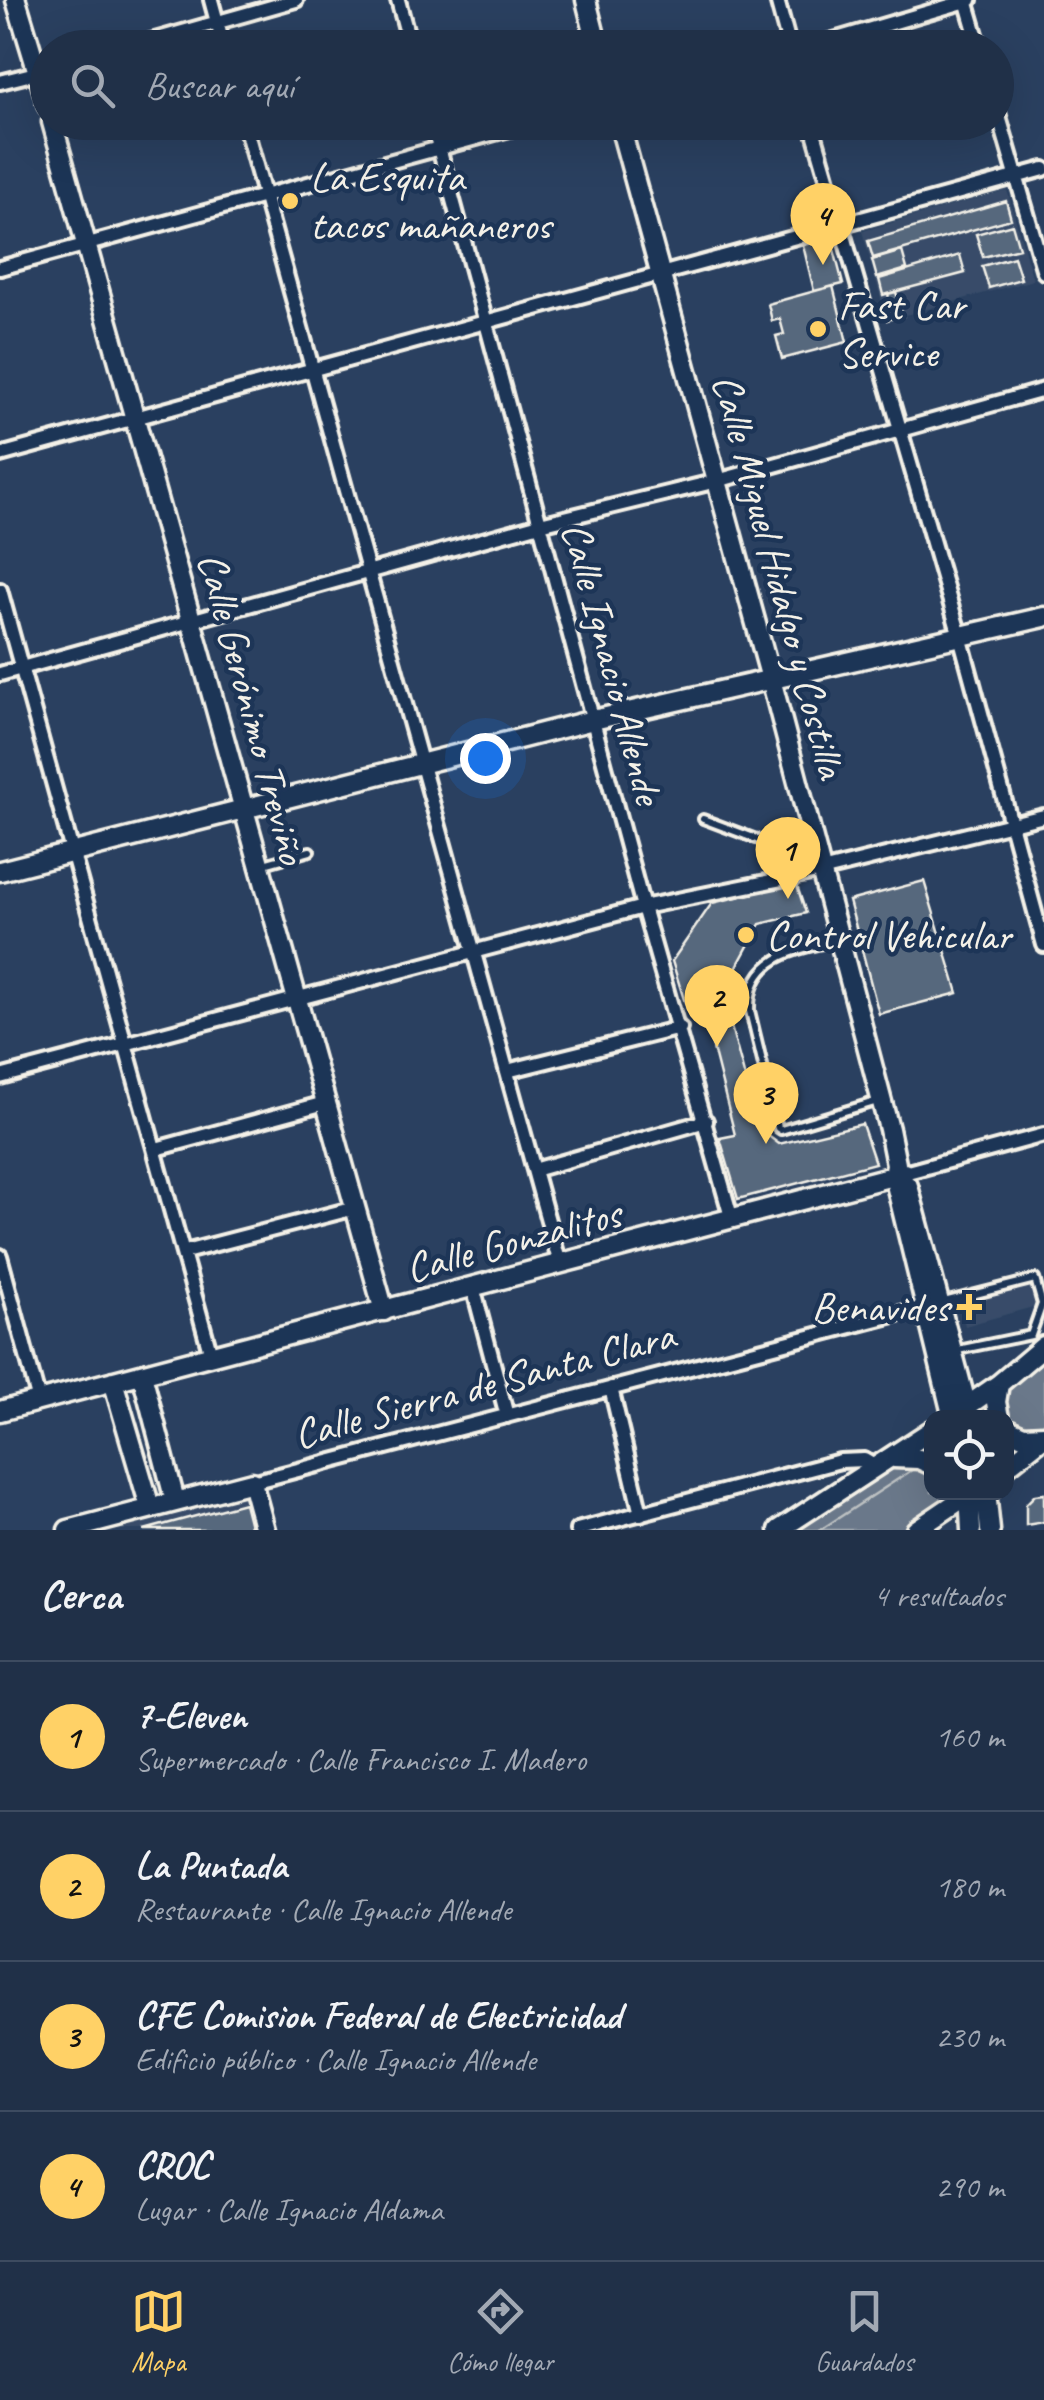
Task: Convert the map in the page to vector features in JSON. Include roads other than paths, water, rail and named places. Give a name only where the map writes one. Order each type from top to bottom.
[{"type":"street","points":[[16,0],[30,37]]},
{"type":"street","points":[[210,0],[219,30]]},
{"type":"street","points":[[189,30],[296,0]]},
{"type":"street","points":[[398,0],[406,30]]},
{"type":"street","points":[[586,0],[594,30]]},
{"type":"street","points":[[777,0],[785,30]]},
{"type":"street","points":[[867,30],[968,0],[976,30]]},
{"type":"street","points":[[0,82],[30,74]]},
{"type":"street","name":"Calle Gerónimo Treviño","points":[[57,140],[384,1311]]},
{"type":"street","points":[[249,140],[560,1264]]},
{"type":"street","name":"Calle Ignacio Allende","points":[[437,140],[643,907],[732,1220]]},
{"type":"street","points":[[0,268],[466,140]]},
{"type":"street","name":"Calle Miguel Hidalgo y Costilla","points":[[623,140],[771,679],[958,1410]]},
{"type":"street","points":[[817,140],[960,636],[1044,945]]},
{"type":"street","points":[[1006,140],[1044,272]]},
{"type":"street","points":[[0,456],[1044,169]]},
{"type":"street","points":[[0,674],[1044,390]]},
{"type":"street","points":[[0,590],[211,1356]]},
{"type":"street","points":[[0,870],[593,720],[1044,617]]},
{"type":"street","points":[[0,1076],[819,863],[1044,816]]},
{"type":"street","points":[[507,1071],[680,1028]]},
{"type":"street","points":[[156,1150],[326,1103]]},
{"type":"street","points":[[534,1170],[706,1122]]},
{"type":"street","name":"Calle Gonzalitos","points":[[0,1411],[1044,1135]]},
{"type":"street","points":[[185,1252],[355,1208]]},
{"type":"street","points":[[0,1256],[39,1401]]},
{"type":"street","points":[[472,1287],[508,1416]]},
{"type":"street","name":"Calle Sierra de Santa Clara","points":[[65,1529],[932,1306]]},
{"type":"street","points":[[966,1410],[997,1389],[1039,1343]]},
{"type":"street","points":[[142,1374],[175,1501]]},
{"type":"street","points":[[113,1381],[150,1507]]},
{"type":"street","points":[[611,1388],[642,1514]]},
{"type":"street","points":[[997,1389],[998,1410]]},
{"type":"street","points":[[1014,1430],[1041,1436]]},
{"type":"street","points":[[779,1530],[924,1436]]},
{"type":"street","points":[[1014,1459],[1041,1436]]},
{"type":"street","points":[[577,1530],[840,1460],[924,1464]]},
{"type":"street","points":[[252,1482],[265,1530]]},
{"type":"street","points":[[932,1517],[962,1500]]},
{"type":"street","points":[[971,1530],[973,1500]]},
{"type":"street","points":[[977,1500],[990,1530]]},
{"type":"lane","points":[[703,820],[819,863]]},
{"type":"lane","points":[[258,865],[310,851]]},
{"type":"lane","points":[[839,940],[778,956],[760,973],[751,992],[750,1010],[778,1128],[881,1100]]},
{"type":"lane","points":[[932,1306],[1032,1278],[1042,1304],[1039,1343],[944,1353]]},
{"type":"water","points":[[1044,1346],[1044,1437],[1014,1456],[1014,1410],[960,1410]]},
{"type":"water","points":[[924,1435],[924,1500],[954,1500],[916,1530],[779,1530]]},
{"type":"place","name":"La Esquita tacos mañaneros","points":[[290,201]]},
{"type":"place","name":"CROC","points":[[823,265]]},
{"type":"place","name":"Fast Car Service","points":[[818,329]]},
{"type":"place","name":"7-Eleven","points":[[788,899]]},
{"type":"place","name":"Control Vehicular","points":[[746,935]]},
{"type":"place","name":"La Puntada","points":[[717,1047]]},
{"type":"place","name":"CFE Comision Federal de Electricidad","points":[[766,1144]]},
{"type":"place","name":"Benavides","points":[[969,1307]]}]
